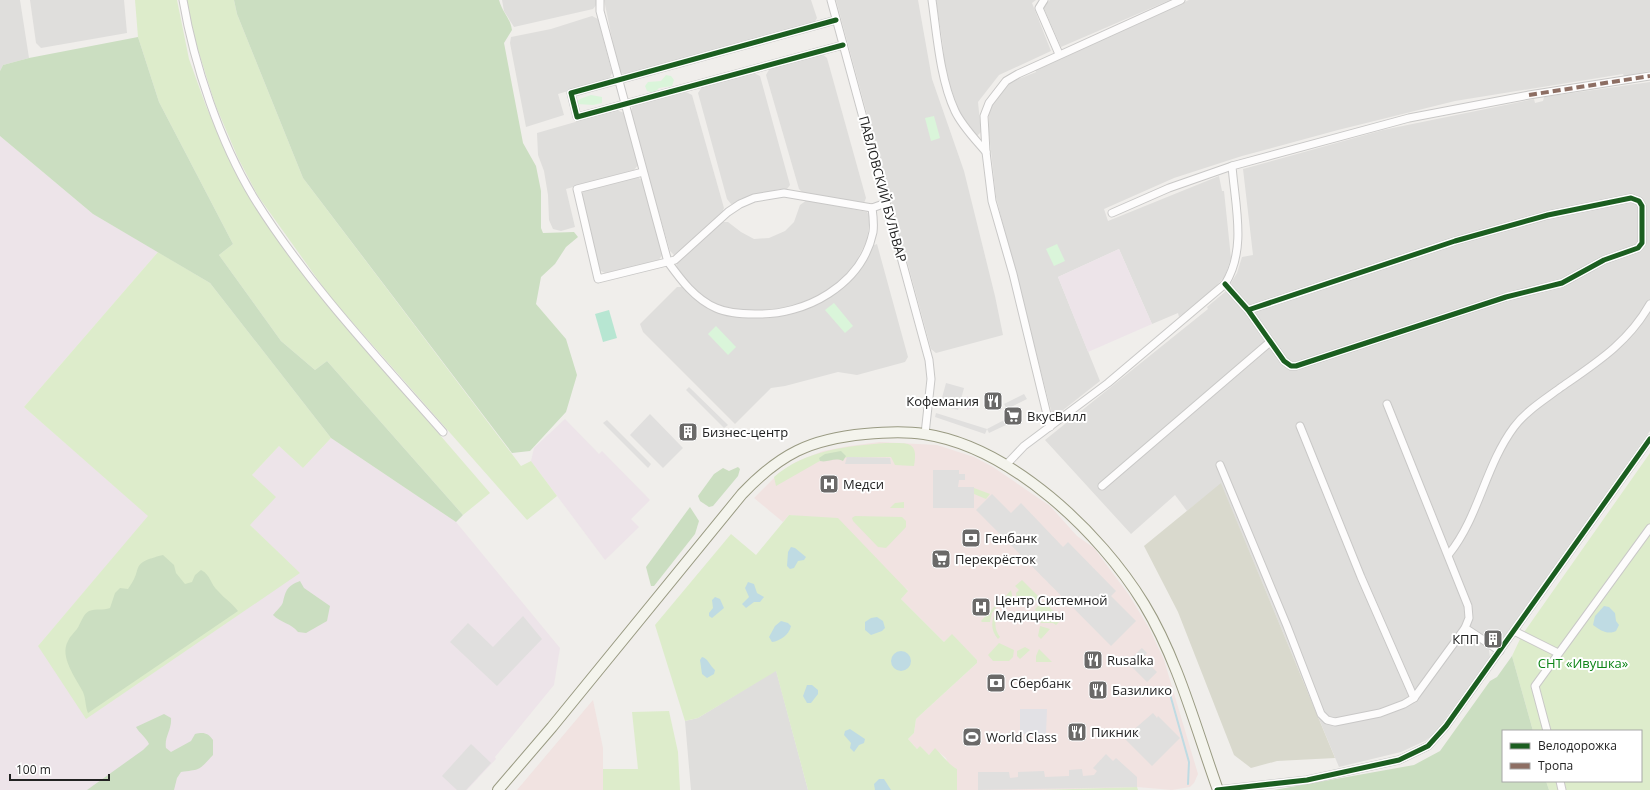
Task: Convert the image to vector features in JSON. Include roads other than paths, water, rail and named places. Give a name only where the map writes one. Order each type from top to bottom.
[{"type":"main road","points":[[498,790],[552,727],[742,494],[768,469],[799,450],[837,437],[890,432],[925,434],[963,445],[1005,466],[1051,498],[1087,530],[1112,558],[1144,604],[1171,657],[1218,790]]},
{"type":"street","points":[[183,0],[197,65],[212,107],[235,161],[254,198],[293,254],[329,301],[443,432]]},
{"type":"street","points":[[600,0],[600,11],[668,262],[681,280],[695,294],[717,309],[742,314],[770,315],[810,305],[840,287],[854,270],[866,251],[873,232],[872,208]]},
{"type":"street","name":"ПАВЛОВСКИЙ БУЛЬВАР","points":[[831,0],[929,360],[931,379],[925,434]]},
{"type":"street","points":[[932,0],[942,67],[954,110],[986,152]]},
{"type":"street","points":[[1044,0],[1039,8],[1059,54]]},
{"type":"street","points":[[1050,427],[1013,274],[992,201],[986,152],[984,116],[988,103],[1006,81],[1059,54],[1181,0]]},
{"type":"street","points":[[836,20],[571,94],[577,117],[843,45]]},
{"type":"street","points":[[1112,213],[1169,188],[1232,166],[1409,118],[1529,95],[1650,76]]},
{"type":"street","points":[[1005,466],[1018,450],[1108,383],[1225,284],[1230,275],[1237,254],[1238,236],[1232,166]]},
{"type":"street","points":[[643,172],[577,189],[598,279],[675,260],[728,212],[740,204],[754,198],[784,194],[872,208],[886,203]]},
{"type":"street","points":[[1225,284],[1248,310],[1270,342],[1288,364],[1296,366],[1506,297],[1562,283],[1604,260],[1638,248],[1642,243],[1642,206],[1639,201],[1631,198],[1548,215],[1455,241],[1248,310]]},
{"type":"street","points":[[1449,554],[1462,539],[1494,462],[1514,427],[1527,412],[1606,356],[1623,341],[1642,318],[1650,304]]},
{"type":"street","points":[[1102,486],[1270,342]]},
{"type":"street","points":[[1220,465],[1322,714],[1327,720],[1335,722],[1380,713],[1404,704],[1414,698],[1465,628],[1469,618],[1468,606],[1449,554],[1387,404]]},
{"type":"street","points":[[1300,426],[1361,577],[1414,698]]},
{"type":"street","points":[[1218,790],[1307,780],[1399,760],[1428,746],[1437,738],[1500,651],[1650,439]]},
{"type":"street","points":[[1546,730],[1535,686],[1650,528]]},
{"type":"street","points":[[1465,628],[1500,651]]},
{"type":"street","points":[[1514,631],[1558,653]]},
{"type":"water","points":[[791,547],[795,548],[806,557],[804,560],[798,561],[794,568],[790,569],[787,566],[788,552]]},
{"type":"water","points":[[748,582],[754,584],[757,593],[764,597],[760,602],[754,602],[746,608],[742,604],[749,597],[745,588]]},
{"type":"water","points":[[715,597],[720,599],[724,608],[712,618],[709,616],[709,613],[713,608],[712,600]]},
{"type":"water","points":[[1604,606],[1609,607],[1615,613],[1616,621],[1619,625],[1616,631],[1610,633],[1604,632],[1593,625],[1595,616]]},
{"type":"water","points":[[877,617],[883,621],[885,628],[882,631],[871,635],[865,630],[865,622],[871,618]]},
{"type":"water","points":[[781,621],[788,623],[791,626],[790,629],[784,637],[772,642],[769,637],[775,626]]},
{"type":"water","points":[[901,651],[908,654],[911,661],[908,668],[901,671],[894,668],[891,661],[894,654]]},
{"type":"water","points":[[702,657],[706,659],[715,670],[714,674],[707,678],[702,674],[700,660]]},
{"type":"water","points":[[807,685],[812,685],[818,690],[818,694],[811,703],[807,703],[803,696]]},
{"type":"water","points":[[850,729],[865,739],[864,743],[859,745],[854,752],[850,748],[851,743],[844,735],[845,731]]},
{"type":"water","points":[[879,779],[884,779],[891,790],[875,790],[874,784]]},
{"type":"waterway","points":[[1168,687],[1189,762],[1188,784]]},
{"type":"place","name":"Кофемания","points":[[993,401]]},
{"type":"place","name":"ВкусВилл","points":[[1013,416]]},
{"type":"place","name":"Бизнес-центр","points":[[688,432]]},
{"type":"place","name":"Медси","points":[[829,484]]},
{"type":"place","name":"Генбанк","points":[[971,538]]},
{"type":"place","name":"Перекрёсток","points":[[941,559]]},
{"type":"place","name":"Центр Системной Медицины","points":[[981,607]]},
{"type":"place","name":"КПП","points":[[1493,639]]},
{"type":"place","name":"Rusalka","points":[[1093,660]]},
{"type":"place","name":"Сбербанк","points":[[996,683]]},
{"type":"place","name":"Базилико","points":[[1098,690]]},
{"type":"place","name":"Пикник","points":[[1077,732]]},
{"type":"place","name":"World Class","points":[[972,737]]},
{"type":"park label","name":"СНТ «Ивушка»","points":[[1583,663]]}]
